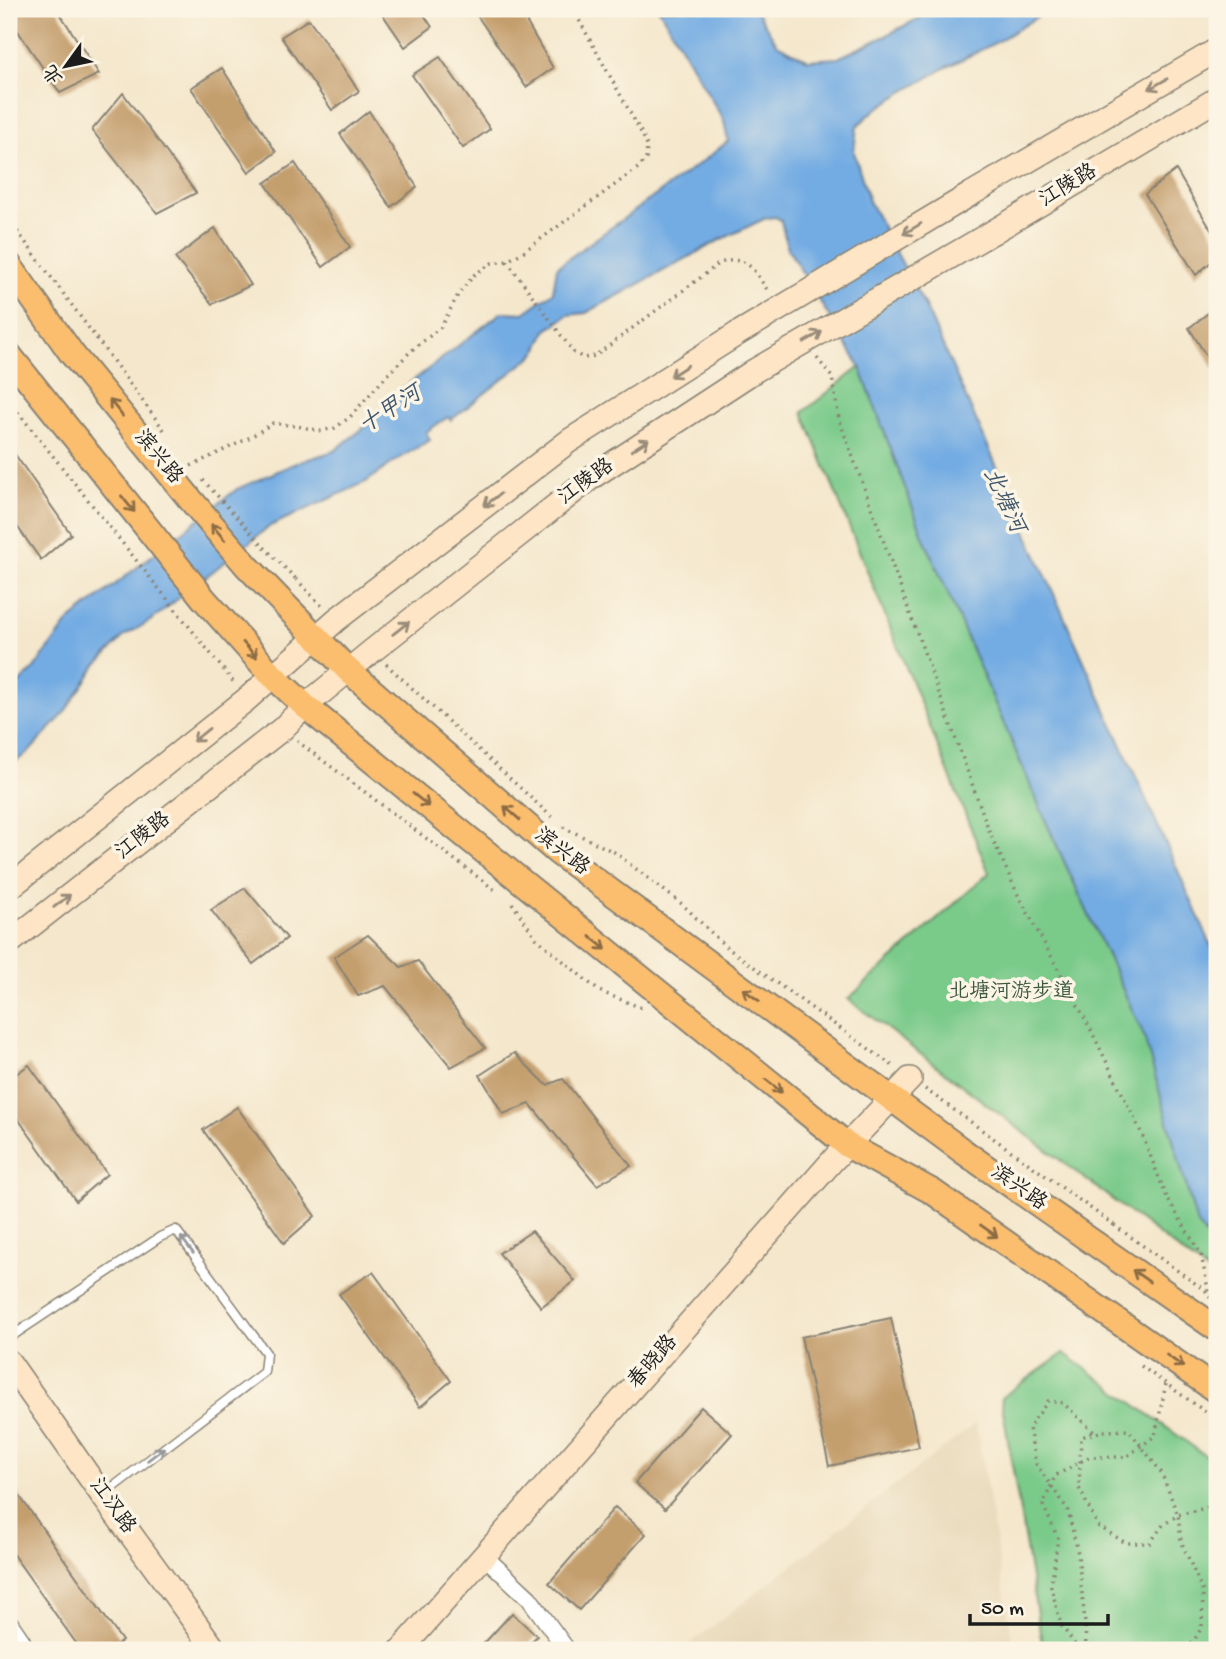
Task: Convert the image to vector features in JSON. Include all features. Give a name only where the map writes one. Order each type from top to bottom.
[{"type":"main road","name":"江陵路","points":[[9,888],[247,699],[336,620],[569,441],[737,334],[1217,50]]},
{"type":"main road","name":"江陵路","points":[[9,943],[282,729],[348,670],[592,477],[754,371],[1217,99]]},
{"type":"main road","name":"滨兴路","points":[[9,265],[72,354],[197,489],[247,566],[348,670],[557,852],[964,1152],[1215,1319]]},
{"type":"main road","points":[[9,355],[204,599],[272,675],[305,706],[847,1145],[933,1192],[1217,1391]]},
{"type":"main road","name":"春晓路","points":[[401,1650],[847,1145],[910,1079]]},
{"type":"main road","name":"江汉路","points":[[9,1362],[215,1650]]},
{"type":"street","points":[[484,1556],[529,1598],[567,1650]]},
{"type":"street","points":[[9,1622],[22,1641],[22,1650]]},
{"type":"lane","points":[[9,1338],[160,1237],[176,1230],[266,1353],[264,1373],[102,1495]]},
{"type":"path","points":[[336,620],[263,546],[197,489],[191,467],[273,423],[321,431],[335,428],[350,417],[387,374],[440,327],[459,293],[475,274],[492,263],[507,261],[544,237],[646,159],[647,146],[643,136],[573,9]]},
{"type":"path","points":[[9,220],[174,444]]},
{"type":"path","points":[[507,261],[574,353],[584,358],[595,356],[720,263],[734,259],[747,262],[770,294]]},
{"type":"path","points":[[816,356],[832,377],[839,419],[990,833],[1017,893],[1089,1026],[1141,1132],[1167,1198],[1201,1254],[1215,1319]]},
{"type":"path","points":[[9,401],[208,651]]},
{"type":"path","points":[[372,651],[564,828],[614,852],[682,904],[726,947],[1217,1298]]},
{"type":"path","points":[[1079,1650],[1060,1625],[1051,1586],[1058,1538],[1043,1505],[1055,1476],[1089,1457],[1126,1457],[1155,1436],[1166,1384]]},
{"type":"path","points":[[1086,1650],[1079,1554],[1068,1510],[1036,1464],[1029,1428],[1048,1401],[1063,1403],[1095,1433]]},
{"type":"path","points":[[1188,1650],[1202,1627],[1203,1592],[1181,1541],[1178,1515],[1161,1472],[1129,1430],[1103,1431],[1081,1437],[1079,1488],[1098,1526],[1126,1543],[1150,1543],[1163,1525],[1178,1515],[1217,1505]]},
{"type":"shaded area","points":[[976,1423],[1014,1650],[682,1650]]},
{"type":"green space","name":"北塘河游步道","points":[[860,367],[924,538],[1048,826],[1143,1033],[1197,1224],[1217,1251],[1217,1279],[848,999],[989,873],[803,412]]},
{"type":"green space","points":[[1064,1353],[1217,1464],[1217,1650],[1043,1650],[1001,1398]]},
{"type":"water","points":[[659,9],[755,9],[777,44],[808,60],[838,58],[937,9],[1050,9],[875,110],[857,126],[854,152],[869,201],[925,306],[1217,958],[1217,1251],[1197,1224],[1143,1033],[1048,826],[924,538],[860,367],[788,249],[781,221],[776,217],[766,218],[718,241],[586,313],[568,315],[546,331],[536,353],[451,420],[448,417],[426,432],[430,440],[366,482],[270,526],[150,621],[123,637],[96,666],[62,716],[29,752],[9,766],[9,693],[33,670],[70,620],[237,489],[296,463],[334,451],[370,423],[401,390],[502,312],[524,313],[553,292],[557,267],[728,141],[724,121]]},
{"type":"building","points":[[9,9],[57,9],[99,74],[60,93],[9,18]]},
{"type":"building","points":[[379,9],[420,9],[432,27],[405,47]]},
{"type":"building","points":[[486,9],[519,9],[553,68],[526,87],[476,14]]},
{"type":"building","points":[[309,19],[359,91],[332,110],[281,37]]},
{"type":"building","points":[[440,57],[490,129],[463,148],[412,75]]},
{"type":"building","points":[[222,68],[276,152],[249,172],[191,88]]},
{"type":"building","points":[[123,93],[196,193],[157,213],[92,130]]},
{"type":"building","points":[[369,111],[417,187],[391,207],[340,134]]},
{"type":"building","points":[[295,163],[350,247],[323,267],[265,183]]},
{"type":"building","points":[[1176,170],[1217,240],[1217,257],[1196,275],[1145,194]]},
{"type":"building","points":[[215,228],[251,285],[212,304],[175,258]]},
{"type":"building","points":[[1217,306],[1217,373],[1189,328]]},
{"type":"building","points":[[9,446],[71,534],[41,560],[9,515]]},
{"type":"building","points":[[245,888],[287,938],[253,964],[211,910]]},
{"type":"building","points":[[368,935],[401,967],[418,961],[485,1048],[451,1067],[385,986],[358,996],[334,957]]},
{"type":"building","points":[[514,1053],[547,1085],[563,1079],[631,1166],[597,1185],[530,1104],[503,1114],[480,1075]]},
{"type":"building","points":[[29,1065],[107,1174],[76,1201],[9,1106],[9,1079]]},
{"type":"building","points":[[237,1107],[315,1216],[284,1243],[203,1130]]},
{"type":"building","points":[[532,1231],[575,1281],[541,1307],[499,1253]]},
{"type":"building","points":[[373,1272],[451,1381],[420,1407],[339,1294]]},
{"type":"building","points":[[891,1318],[919,1447],[829,1466],[801,1337]]},
{"type":"building","points":[[701,1407],[732,1434],[665,1509],[635,1483]]},
{"type":"building","points":[[9,1481],[122,1641],[109,1650],[81,1650],[9,1549]]},
{"type":"building","points":[[615,1507],[646,1534],[579,1610],[549,1583]]},
{"type":"building","points":[[512,1613],[537,1636],[523,1650],[478,1650]]},
{"type":"water label","name":"十甲河","points":[[391,411]]},
{"type":"water label","name":"北塘河","points":[[1003,501]]}]
